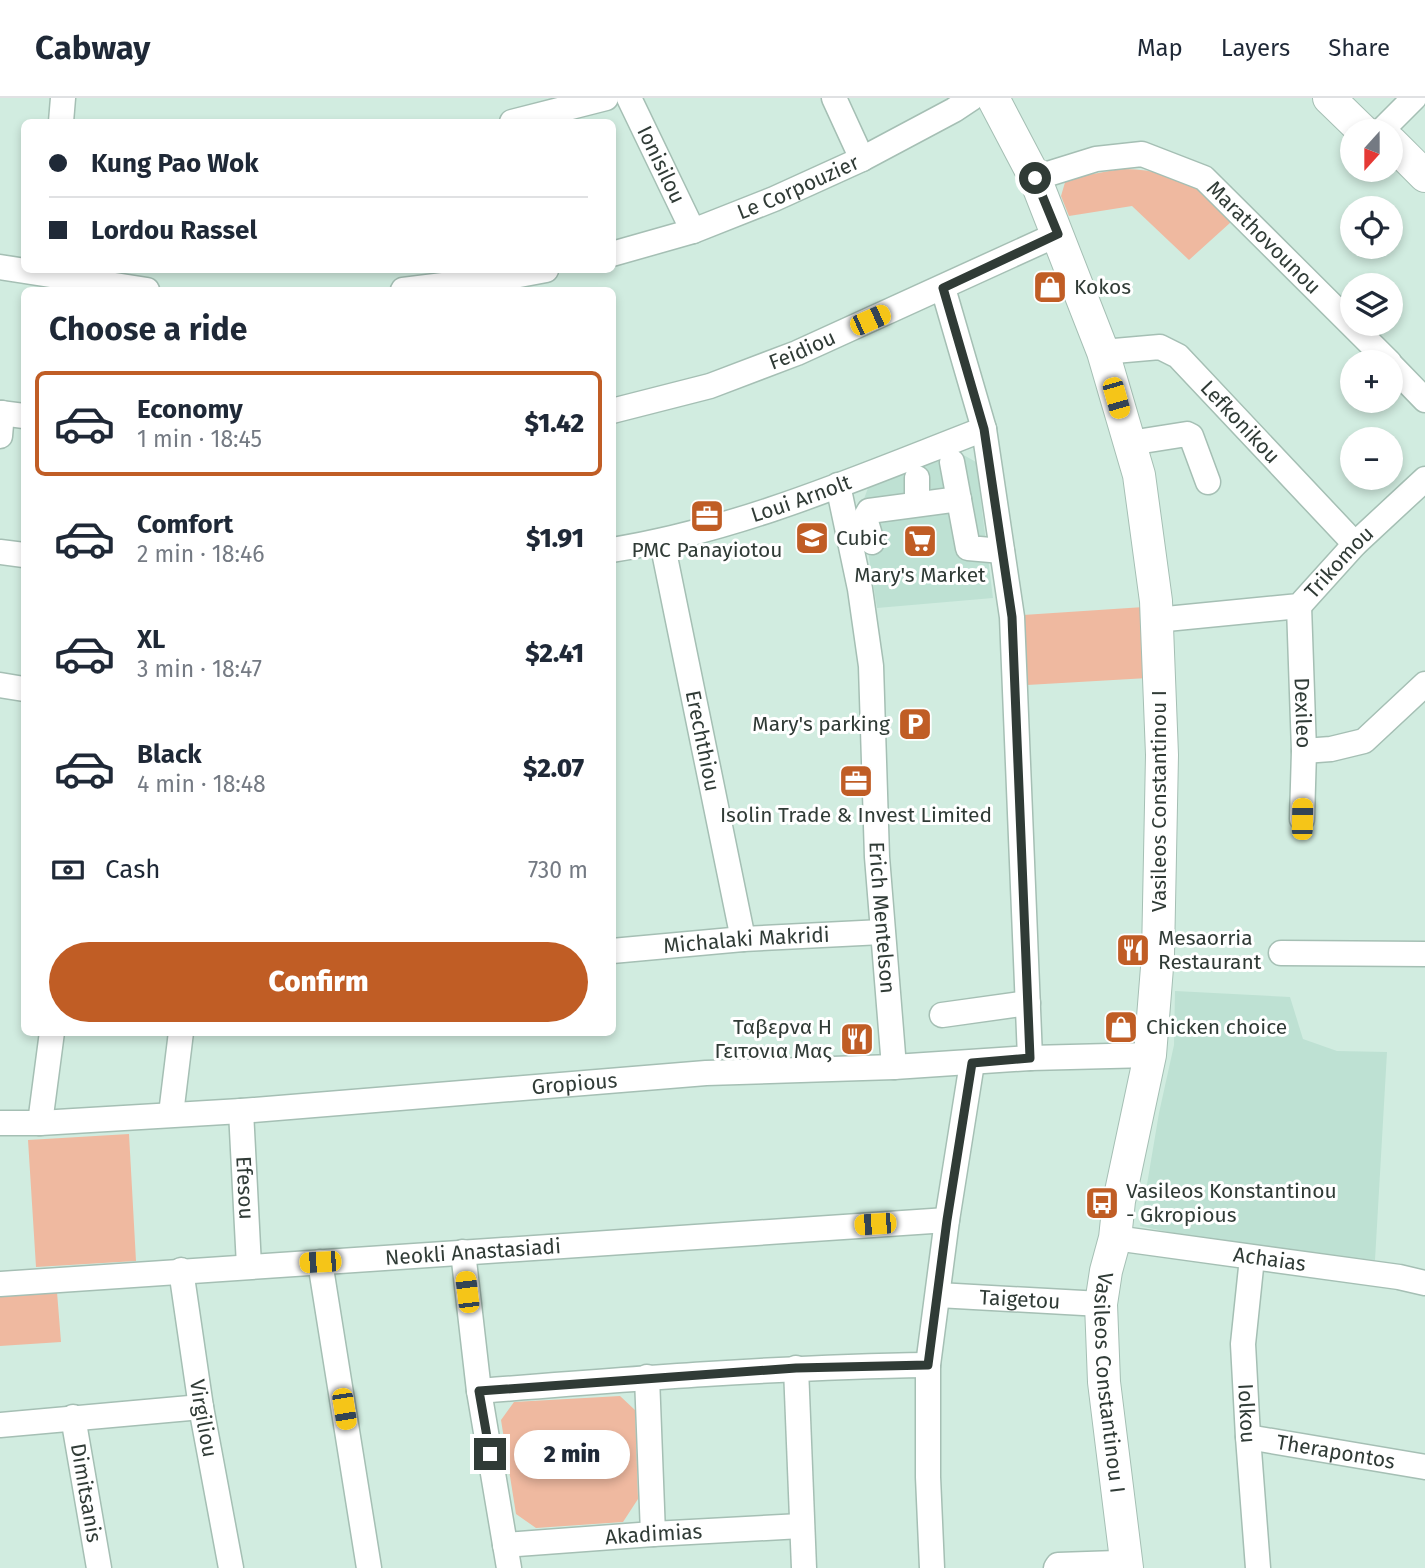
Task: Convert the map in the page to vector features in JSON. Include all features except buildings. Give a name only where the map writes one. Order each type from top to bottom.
[{"type":"main road","name":"Vasileos Constantinou I","points":[[993,98],[1035,178],[1103,352],[1139,475],[1156,601],[1162,755],[1158,955],[1150,1055],[1119,1201],[1115,1238],[1101,1304],[1104,1382],[1126,1564]]},
{"type":"main road","points":[[1329,98],[1351,119]]},
{"type":"main road","points":[[1348,98],[1369,119]]},
{"type":"main road","points":[[1404,155],[1425,176]]},
{"type":"main road","points":[[1404,173],[1425,194]]},
{"type":"street","points":[[61,119],[63,98]]},
{"type":"street","points":[[524,119],[606,98]]},
{"type":"street","name":"Ionisilou","points":[[629,98],[693,231]]},
{"type":"street","points":[[834,98],[862,159]]},
{"type":"street","name":"Le Corpouzier","points":[[616,253],[693,231],[774,199],[862,159],[972,98]]},
{"type":"street","points":[[1393,119],[1415,98]]},
{"type":"street","name":"Marathovounou","points":[[1035,178],[1097,159],[1142,154],[1204,178],[1377,350]]},
{"type":"street","name":"Feidiou","points":[[616,410],[710,386],[797,353],[1058,234]]},
{"type":"street","points":[[0,267],[21,269]]},
{"type":"street","points":[[49,273],[130,287]]},
{"type":"street","points":[[424,287],[521,273]]},
{"type":"street","points":[[943,288],[984,429],[1012,617],[1030,1058]]},
{"type":"street","name":"Lefkonikou","points":[[1103,352],[1160,347],[1178,355],[1354,544]]},
{"type":"street","name":"Marathovounou","points":[[1403,377],[1425,400]]},
{"type":"street","name":"Loui Arnolt","points":[[616,549],[662,542],[748,518],[984,429]]},
{"type":"street","points":[[1130,443],[1187,434],[1191,436],[1208,482]]},
{"type":"street","points":[[953,462],[968,548],[1002,551]]},
{"type":"street","points":[[917,478],[917,504]]},
{"type":"street","name":"Trikomou","points":[[1156,620],[1299,606],[1354,544],[1425,478]]},
{"type":"street","name":"Erich Mentelson","points":[[838,485],[860,589],[871,666],[882,932],[894,1067]]},
{"type":"street","points":[[872,542],[865,518],[869,511],[959,499]]},
{"type":"street","name":"Erechthiou","points":[[662,542],[743,939]]},
{"type":"street","points":[[0,552],[21,555]]},
{"type":"street","name":"Dexileo","points":[[1299,606],[1304,751],[1302,819]]},
{"type":"street","points":[[1304,751],[1331,749],[1364,741],[1425,684]]},
{"type":"street","points":[[0,685],[21,688]]},
{"type":"street","name":"Michalaki Makridi","points":[[616,951],[743,939],[882,932]]},
{"type":"street","points":[[1281,953],[1425,954]]},
{"type":"street","points":[[942,1014],[1028,1003]]},
{"type":"street","points":[[40,1123],[51,1036]]},
{"type":"street","points":[[171,1114],[181,1036]]},
{"type":"street","name":"Gropious","points":[[0,1123],[241,1111],[706,1073],[1150,1055]]},
{"type":"street","points":[[932,1568],[928,1365],[947,1220],[972,1063]]},
{"type":"street","name":"Efesou","points":[[241,1111],[249,1266]]},
{"type":"street","name":"Neokli Anastasiadi","points":[[0,1284],[947,1220]]},
{"type":"street","name":"Achaias","points":[[1115,1238],[1399,1277],[1425,1283]]},
{"type":"street","points":[[463,1252],[479,1391],[507,1556]]},
{"type":"street","name":"Iolkou","points":[[1252,1258],[1243,1344],[1258,1568]]},
{"type":"street","points":[[320,1262],[369,1568]]},
{"type":"street","name":"Virgiliou","points":[[181,1270],[201,1407],[231,1568]]},
{"type":"street","name":"Taigetou","points":[[938,1295],[1101,1304]]},
{"type":"street","points":[[479,1391],[796,1368],[928,1365]]},
{"type":"street","points":[[796,1368],[804,1568]]},
{"type":"street","points":[[647,1377],[653,1534]]},
{"type":"street","points":[[0,1425],[201,1407]]},
{"type":"street","name":"Dimitsanis","points":[[73,1417],[99,1568]]},
{"type":"street","name":"Therapontos","points":[[1248,1437],[1425,1467]]},
{"type":"street","name":"Akadimias","points":[[507,1556],[653,1534],[801,1526]]},
{"type":"street","points":[[1056,1568],[1058,1564],[1126,1564]]},
{"type":"shaded area","points":[[1120,169],[1153,172],[1186,182],[1209,196],[1231,222],[1189,260],[1132,206],[1069,216],[1061,196],[1066,179]]},
{"type":"shaded area","name":"Mary's Market","points":[[960,453],[976,462],[993,598],[877,608],[861,507],[868,488]]},
{"type":"shaded area","points":[[1144,607],[1148,678],[1027,685],[1023,615]]},
{"type":"shaded area","points":[[1175,991],[1290,997],[1303,1039],[1337,1051],[1387,1052],[1375,1260],[1253,1250],[1140,1226],[1159,1113],[1174,1045]]},
{"type":"shaded area","points":[[129,1134],[136,1261],[36,1267],[28,1140]]},
{"type":"shaded area","points":[[57,1292],[61,1342],[0,1346],[0,1297]]},
{"type":"shaded area","points":[[620,1396],[635,1410],[638,1499],[623,1522],[536,1528],[516,1514],[501,1420],[514,1402]]},
{"type":"place","name":"Kokos","points":[[1050,287]]},
{"type":"place","name":"PMC Panayiotou","points":[[707,516]]},
{"type":"place","name":"Cubic","points":[[812,538]]},
{"type":"place","name":"Mary's Market","points":[[920,541]]},
{"type":"place","name":"Mary's parking","points":[[915,724]]},
{"type":"place","name":"Isolin Trade & Invest Limited","points":[[856,781]]},
{"type":"place","name":"Mesaorria Restaurant","points":[[1133,950]]},
{"type":"place","name":"Chicken choice","points":[[1121,1027]]},
{"type":"place","name":"Ταβερνα Η Γειτονια Μας","points":[[857,1039]]},
{"type":"place","name":"Vasileos Konstantinou - Gkropious","points":[[1102,1203]]},
{"type":"route","points":[[490,1454],[479,1391],[796,1368],[928,1365],[947,1220],[972,1063],[1030,1058],[1012,617],[984,429],[943,288],[1058,234],[1035,178]]}]
